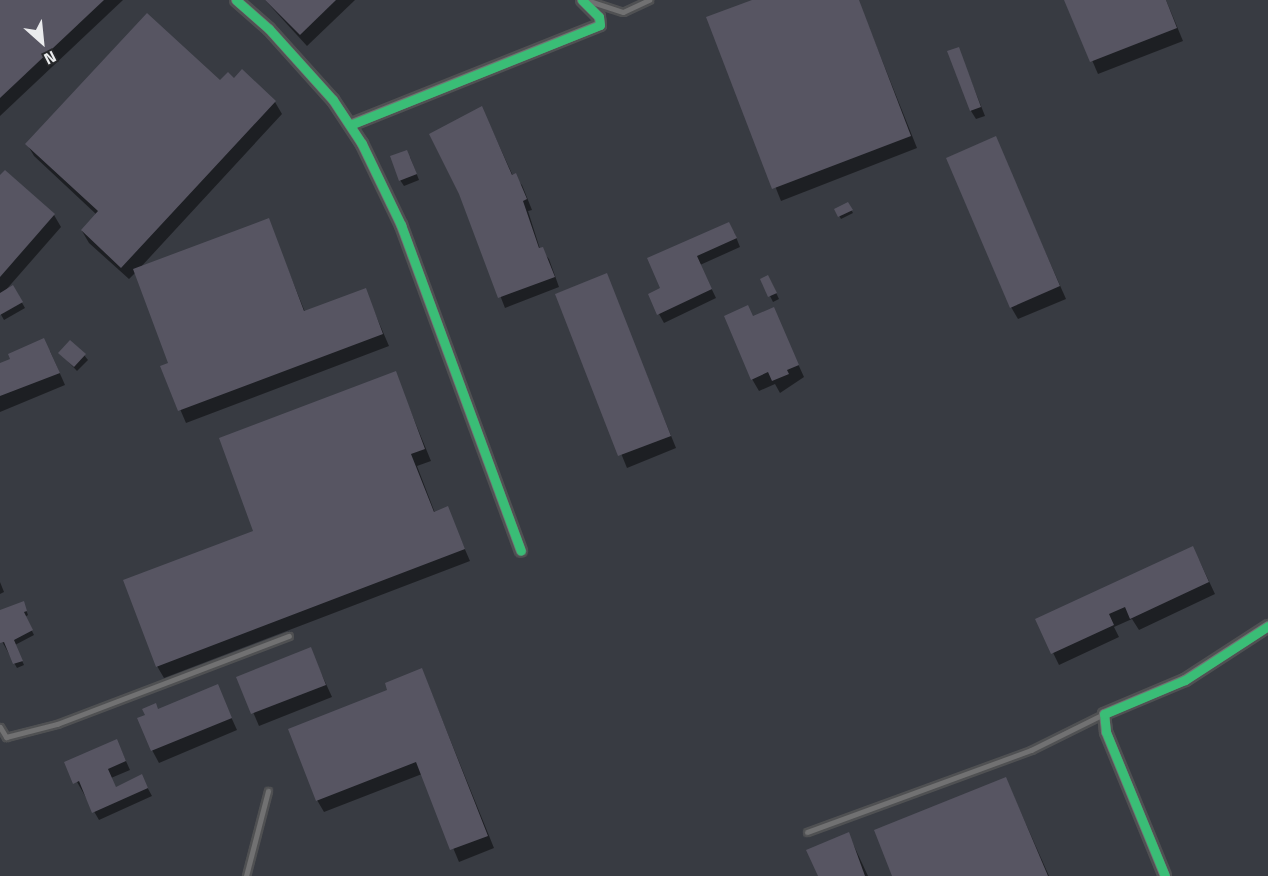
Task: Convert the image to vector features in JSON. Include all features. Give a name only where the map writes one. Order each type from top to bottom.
[{"type":"street","points":[[236,0],[269,29],[333,100],[350,125],[401,225],[521,551]]},
{"type":"street","points":[[350,125],[600,25],[599,17],[583,0]]},
{"type":"street","points":[[1165,876],[1106,732],[1104,714],[1185,680],[1268,626]]},
{"type":"lane","points":[[583,0],[622,12],[649,0]]},
{"type":"lane","points":[[0,728],[6,737],[57,724],[289,636]]},
{"type":"lane","points":[[807,832],[1031,750],[1104,714]]},
{"type":"lane","points":[[246,876],[268,791]]},
{"type":"shaded area","points":[[0,0],[1268,0],[1268,876],[0,876]]},
{"type":"building","points":[[0,0],[104,0],[0,98]]},
{"type":"building","points":[[265,0],[336,0],[300,35]]},
{"type":"building","points":[[752,0],[859,0],[911,136],[772,189],[706,17]]},
{"type":"building","points":[[1064,0],[1166,0],[1177,28],[1090,62]]},
{"type":"building","points":[[147,13],[220,80],[228,72],[234,78],[242,69],[276,101],[121,268],[81,230],[98,211],[25,144]]},
{"type":"building","points":[[959,47],[981,107],[970,111],[947,51]]},
{"type":"building","points":[[482,106],[512,175],[516,173],[527,199],[523,201],[539,248],[543,247],[555,277],[498,298],[459,194],[429,134]]},
{"type":"building","points":[[996,136],[1060,286],[1010,308],[946,158]]},
{"type":"building","points":[[407,150],[417,174],[399,181],[390,156]]},
{"type":"building","points":[[5,170],[55,214],[0,277],[0,175]]},
{"type":"building","points":[[848,202],[853,210],[838,217],[834,209]]},
{"type":"building","points":[[269,218],[304,311],[366,288],[383,334],[178,411],[160,366],[168,363],[133,269]]},
{"type":"building","points":[[729,222],[737,238],[697,256],[712,289],[657,315],[648,294],[660,288],[647,258]]},
{"type":"building","points":[[607,273],[671,436],[618,456],[555,294]]},
{"type":"building","points":[[768,275],[777,293],[768,297],[760,279]]},
{"type":"building","points":[[13,285],[23,302],[0,315],[0,293]]},
{"type":"building","points":[[748,305],[753,316],[774,307],[799,365],[787,370],[789,374],[772,381],[768,372],[751,380],[724,316]]},
{"type":"building","points":[[44,338],[60,373],[0,396],[0,363],[10,359],[8,354]]},
{"type":"building","points":[[70,340],[86,354],[74,367],[58,353]]},
{"type":"building","points":[[396,371],[425,449],[411,454],[434,512],[448,506],[465,549],[156,667],[123,580],[253,531],[219,438]]},
{"type":"building","points":[[1193,546],[1209,582],[1130,619],[1125,607],[1109,614],[1114,625],[1051,654],[1035,619]]},
{"type":"building","points":[[24,601],[27,611],[24,612],[33,630],[14,640],[23,661],[13,664],[4,642],[0,643],[0,610]]},
{"type":"building","points":[[311,647],[326,685],[251,714],[236,677]]},
{"type":"building","points":[[422,668],[488,836],[450,850],[416,762],[316,801],[288,729],[387,690],[385,683]]},
{"type":"building","points":[[218,684],[232,718],[151,751],[137,718],[145,715],[142,709],[156,703],[158,709]]},
{"type":"building","points":[[117,739],[126,761],[108,769],[116,787],[142,774],[148,788],[92,813],[79,781],[73,784],[64,762]]},
{"type":"building","points":[[1006,777],[1048,876],[892,876],[874,830]]},
{"type":"building","points":[[849,832],[865,876],[818,876],[806,850]]},
{"type":"cycle path","points":[[236,0],[269,29],[333,100],[362,144],[401,225],[521,551]]},
{"type":"cycle path","points":[[350,125],[600,25],[599,17],[582,0]]},
{"type":"cycle path","points":[[1165,876],[1106,732],[1104,714],[1185,680],[1268,626]]}]
